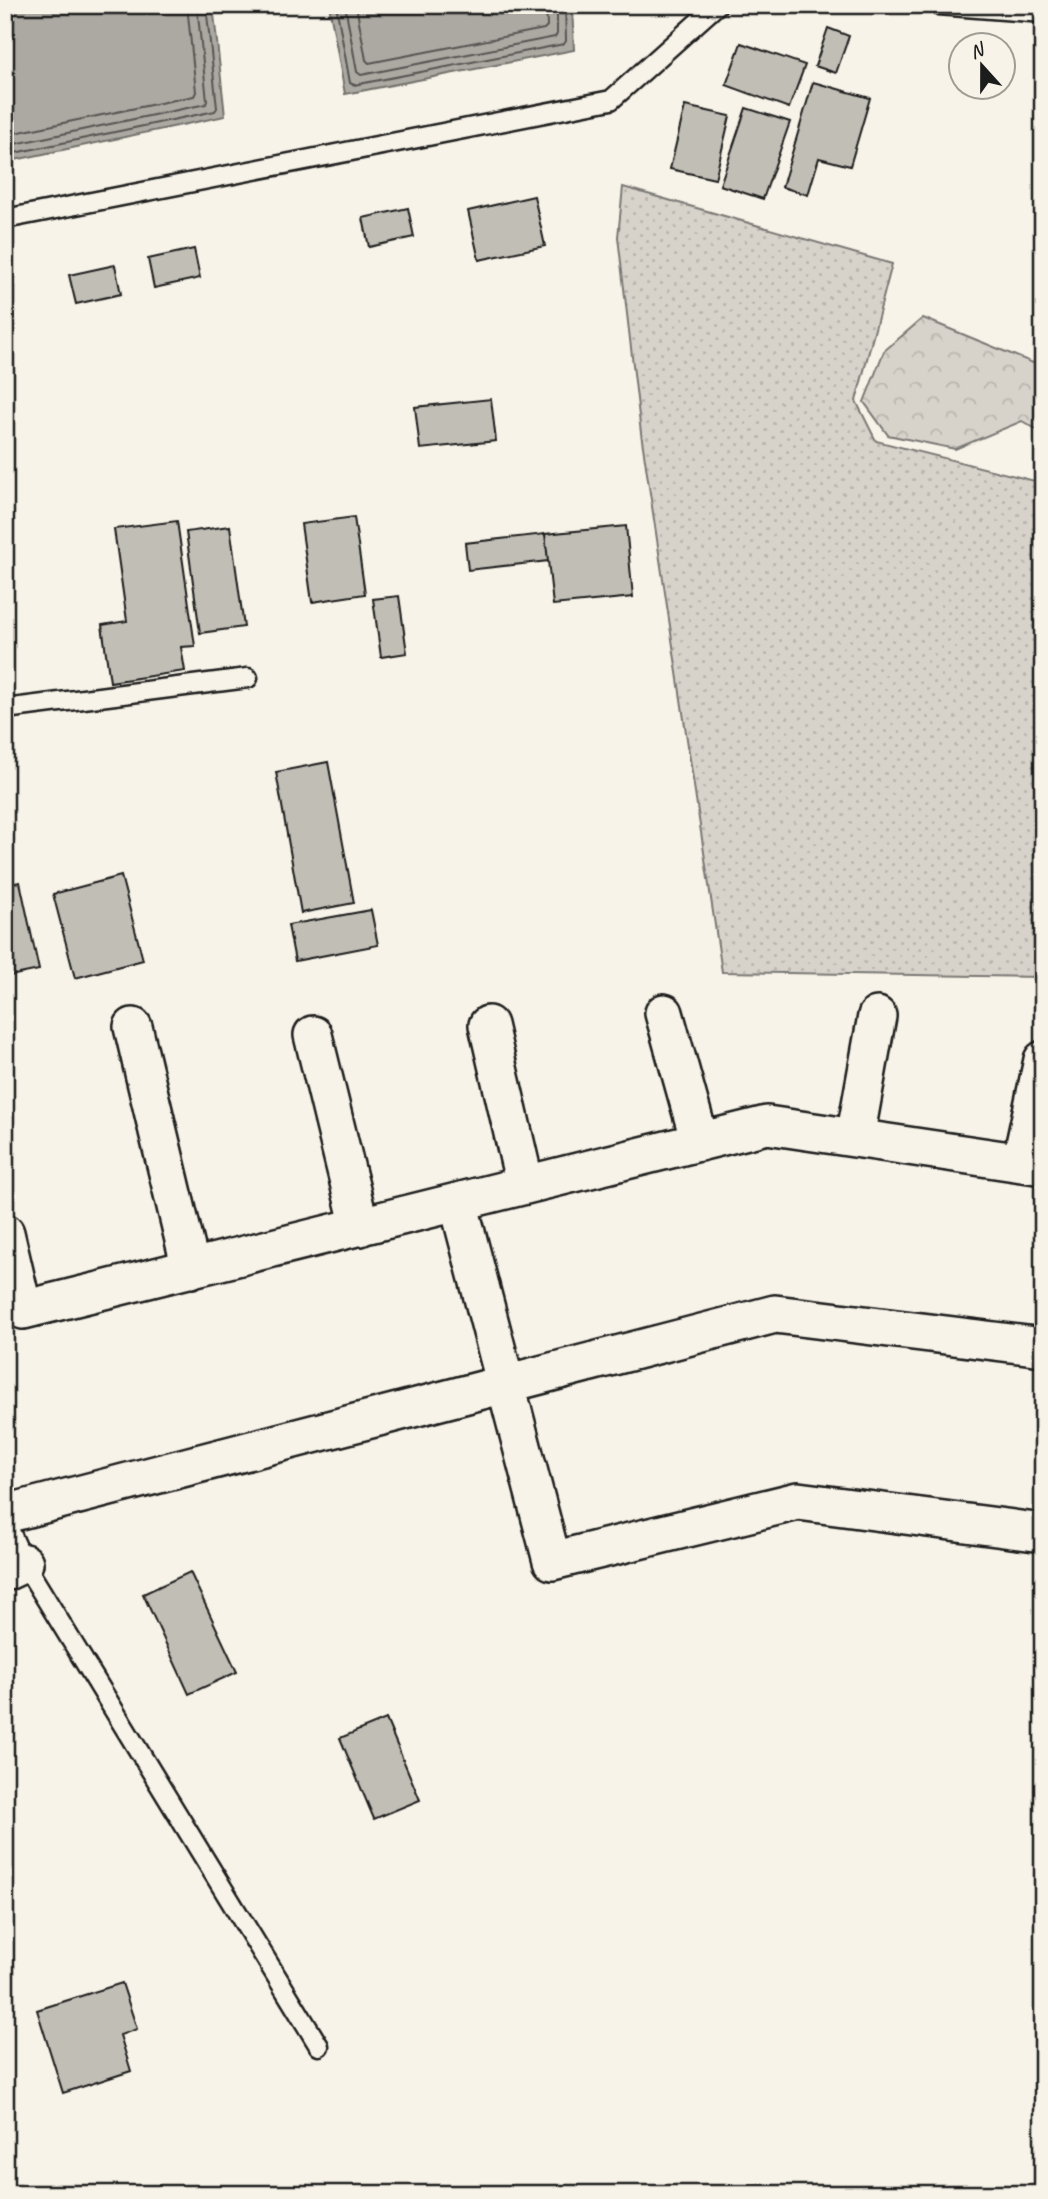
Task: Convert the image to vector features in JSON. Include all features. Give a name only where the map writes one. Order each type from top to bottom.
[{"type":"street","points":[[664,1013],[700,1142]]},
{"type":"street","points":[[855,1138],[877,1016]]},
{"type":"street","points":[[488,1025],[525,1185]]},
{"type":"street","points":[[133,1027],[191,1269]]},
{"type":"street","points":[[313,1035],[360,1227]]},
{"type":"street","points":[[5,1233],[23,1310],[767,1125],[1032,1164],[1043,1060]]},
{"type":"street","points":[[458,1202],[552,1561],[798,1502],[1043,1533]]},
{"type":"street","points":[[5,1514],[775,1314],[1043,1347]]},
{"type":"lane","points":[[5,219],[611,100],[717,5]]},
{"type":"lane","points":[[938,5],[1043,13]]},
{"type":"lane","points":[[5,709],[248,678]]},
{"type":"lane","points":[[5,1520],[15,1567],[319,2046]]},
{"type":"green space","points":[[623,187],[892,264],[856,401],[876,441],[1043,483],[1043,977],[722,972],[641,433],[618,237]]},
{"type":"green space","points":[[923,318],[1043,367],[1043,433],[1022,421],[955,449],[888,435],[864,402],[884,351]]},
{"type":"water","points":[[5,5],[213,5],[225,116],[5,162]]},
{"type":"water","points":[[329,5],[572,5],[574,50],[345,94]]},
{"type":"building","points":[[828,28],[849,36],[836,73],[815,66]]},
{"type":"building","points":[[741,43],[805,65],[789,108],[726,85]]},
{"type":"building","points":[[813,82],[870,98],[850,166],[819,158],[808,195],[782,187]]},
{"type":"building","points":[[685,106],[730,116],[715,179],[670,169]]},
{"type":"building","points":[[746,108],[790,122],[763,199],[720,185]]},
{"type":"building","points":[[534,196],[545,246],[479,260],[468,211]]},
{"type":"building","points":[[408,208],[414,237],[369,247],[363,218]]},
{"type":"building","points":[[194,249],[200,278],[154,288],[148,259]]},
{"type":"building","points":[[115,265],[121,294],[76,304],[69,275]]},
{"type":"building","points":[[491,399],[496,441],[420,449],[415,407]]},
{"type":"building","points":[[354,517],[365,594],[312,602],[301,524]]},
{"type":"building","points":[[177,521],[195,646],[181,647],[185,671],[110,682],[102,625],[127,621],[114,529]]},
{"type":"building","points":[[230,526],[244,627],[200,633],[186,532]]},
{"type":"building","points":[[626,526],[633,597],[553,605],[545,534]]},
{"type":"building","points":[[545,534],[548,561],[468,570],[465,543]]},
{"type":"building","points":[[399,596],[407,653],[381,657],[373,599]]},
{"type":"building","points":[[328,762],[354,903],[301,913],[276,772]]},
{"type":"building","points":[[121,876],[143,960],[75,978],[53,894]]},
{"type":"building","points":[[20,882],[39,970],[5,977],[5,885]]},
{"type":"building","points":[[371,910],[378,945],[295,961],[288,925]]},
{"type":"building","points":[[190,1572],[237,1672],[189,1694],[143,1594]]},
{"type":"building","points":[[386,1719],[420,1800],[374,1819],[340,1738]]},
{"type":"building","points":[[122,1983],[137,2029],[120,2035],[131,2071],[63,2093],[37,2010]]}]
